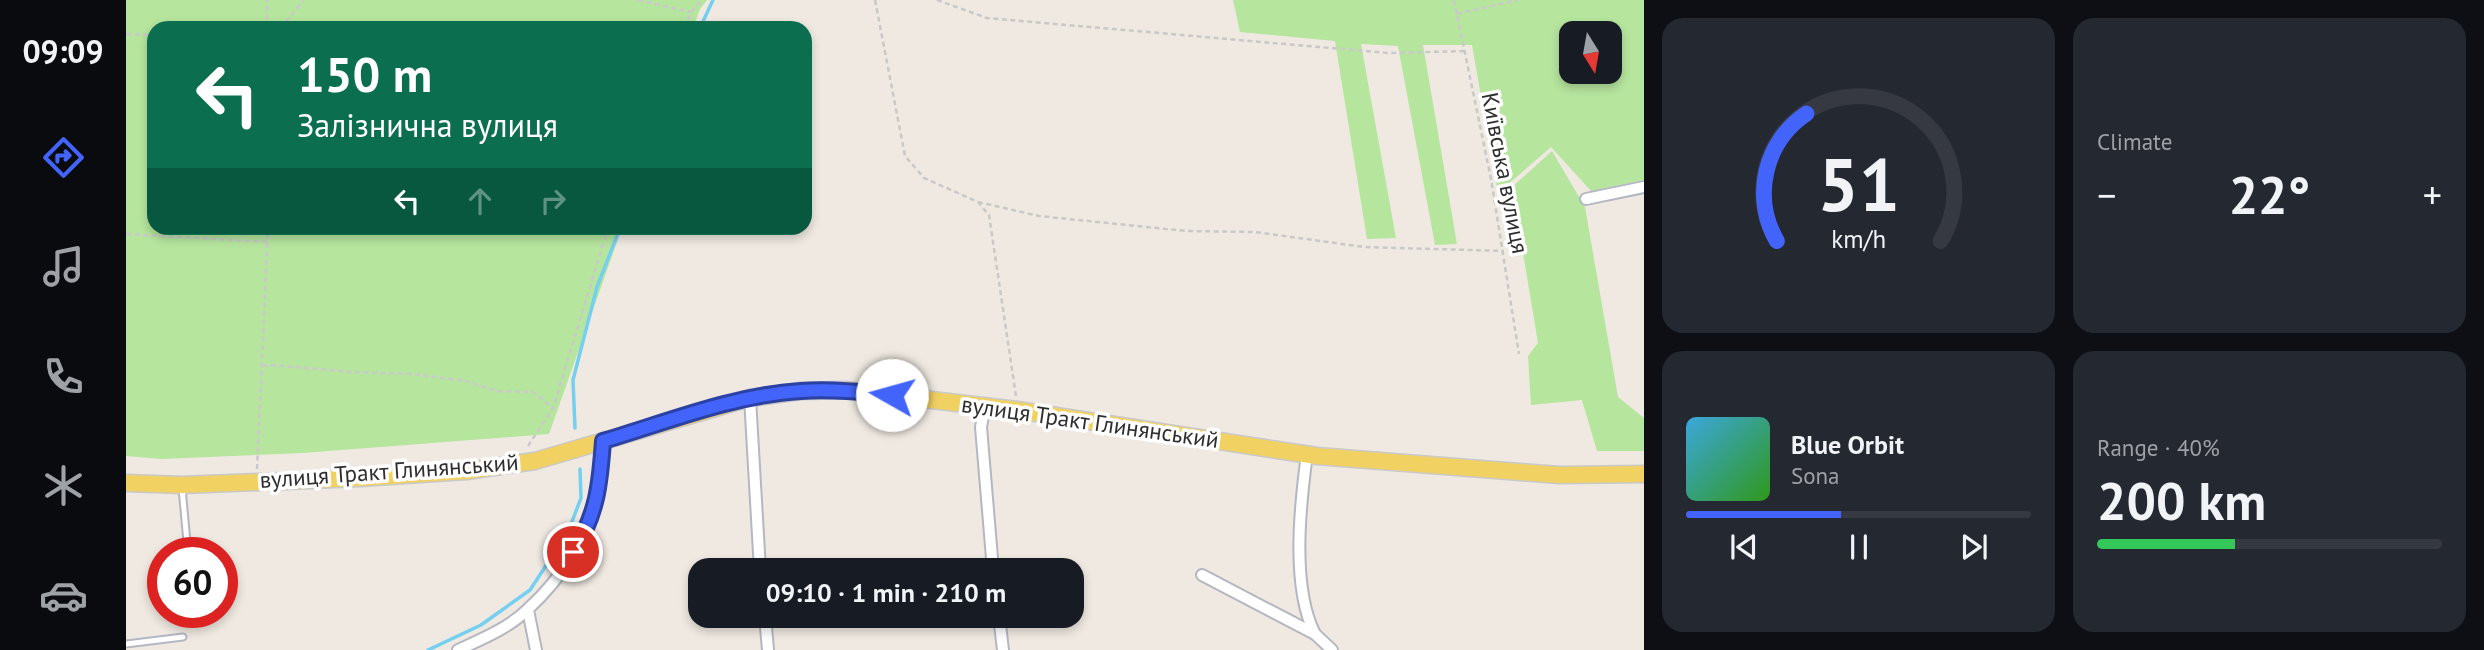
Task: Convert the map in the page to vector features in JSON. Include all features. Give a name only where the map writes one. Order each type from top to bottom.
[{"type":"main road","name":"вулиця Тракт Глинянський","points":[[126,483],[182,485],[467,471],[523,463],[750,398],[800,391],[846,390],[1017,410],[1307,454],[1559,475],[1644,474]]},
{"type":"street","points":[[1586,199],[1644,187]]},
{"type":"street","points":[[750,398],[759,558]]},
{"type":"street","points":[[985,406],[981,427],[992,558]]},
{"type":"street","points":[[458,650],[495,633],[528,610],[559,574],[587,530],[599,490],[603,441]]},
{"type":"street","points":[[1307,454],[1301,496],[1300,542],[1307,619],[1315,634]]},
{"type":"street","points":[[1202,575],[1315,634],[1332,650]]},
{"type":"street","points":[[528,610],[536,650]]},
{"type":"street","points":[[766,628],[768,650]]},
{"type":"street","points":[[1000,628],[1003,650]]},
{"type":"lane","points":[[182,485],[187,537]]},
{"type":"lane","points":[[126,644],[183,637]]},
{"type":"path","points":[[267,0],[267,21]]},
{"type":"path","points":[[286,21],[304,0]]},
{"type":"path","points":[[638,0],[691,12]]},
{"type":"path","points":[[688,21],[691,12],[702,0]]},
{"type":"path","points":[[875,0],[905,156],[924,178],[978,202],[1039,216],[1186,231],[1255,232],[1364,247],[1504,251]]},
{"type":"path","points":[[937,0],[987,18],[1388,53],[1465,51]]},
{"type":"path","name":"Київська вулиця","points":[[1454,0],[1504,251],[1520,354]]},
{"type":"path","points":[[1457,14],[1518,0]]},
{"type":"path","points":[[126,34],[147,35]]},
{"type":"path","points":[[978,202],[989,215],[1017,410]]},
{"type":"path","points":[[126,234],[269,242]]},
{"type":"path","points":[[256,481],[268,235]]},
{"type":"path","points":[[523,463],[530,440],[553,408],[606,235]]},
{"type":"path","points":[[262,366],[411,374],[466,381],[496,391],[533,392],[553,408]]},
{"type":"green space","points":[[126,0],[707,0],[696,21],[147,21],[147,235],[620,235],[549,434],[303,453],[162,459],[126,456]]},
{"type":"green space","points":[[1233,0],[1644,0],[1644,180],[1591,191],[1551,147],[1498,193],[1472,45],[1423,45],[1457,244],[1435,245],[1398,46],[1361,44],[1396,238],[1367,239],[1335,41],[1240,32]]},
{"type":"green space","points":[[1552,151],[1585,207],[1618,397],[1644,418],[1644,451],[1597,451],[1582,400],[1531,405],[1528,356],[1538,343],[1512,187]]},
{"type":"waterway","points":[[703,21],[713,0]]},
{"type":"waterway","points":[[575,428],[573,380],[597,287],[617,235]]},
{"type":"waterway","points":[[428,650],[481,625],[530,590],[568,532],[581,498],[580,469]]},
{"type":"route","points":[[573,552],[587,530],[599,490],[603,441],[750,398],[800,391],[846,390],[892,395]]}]
